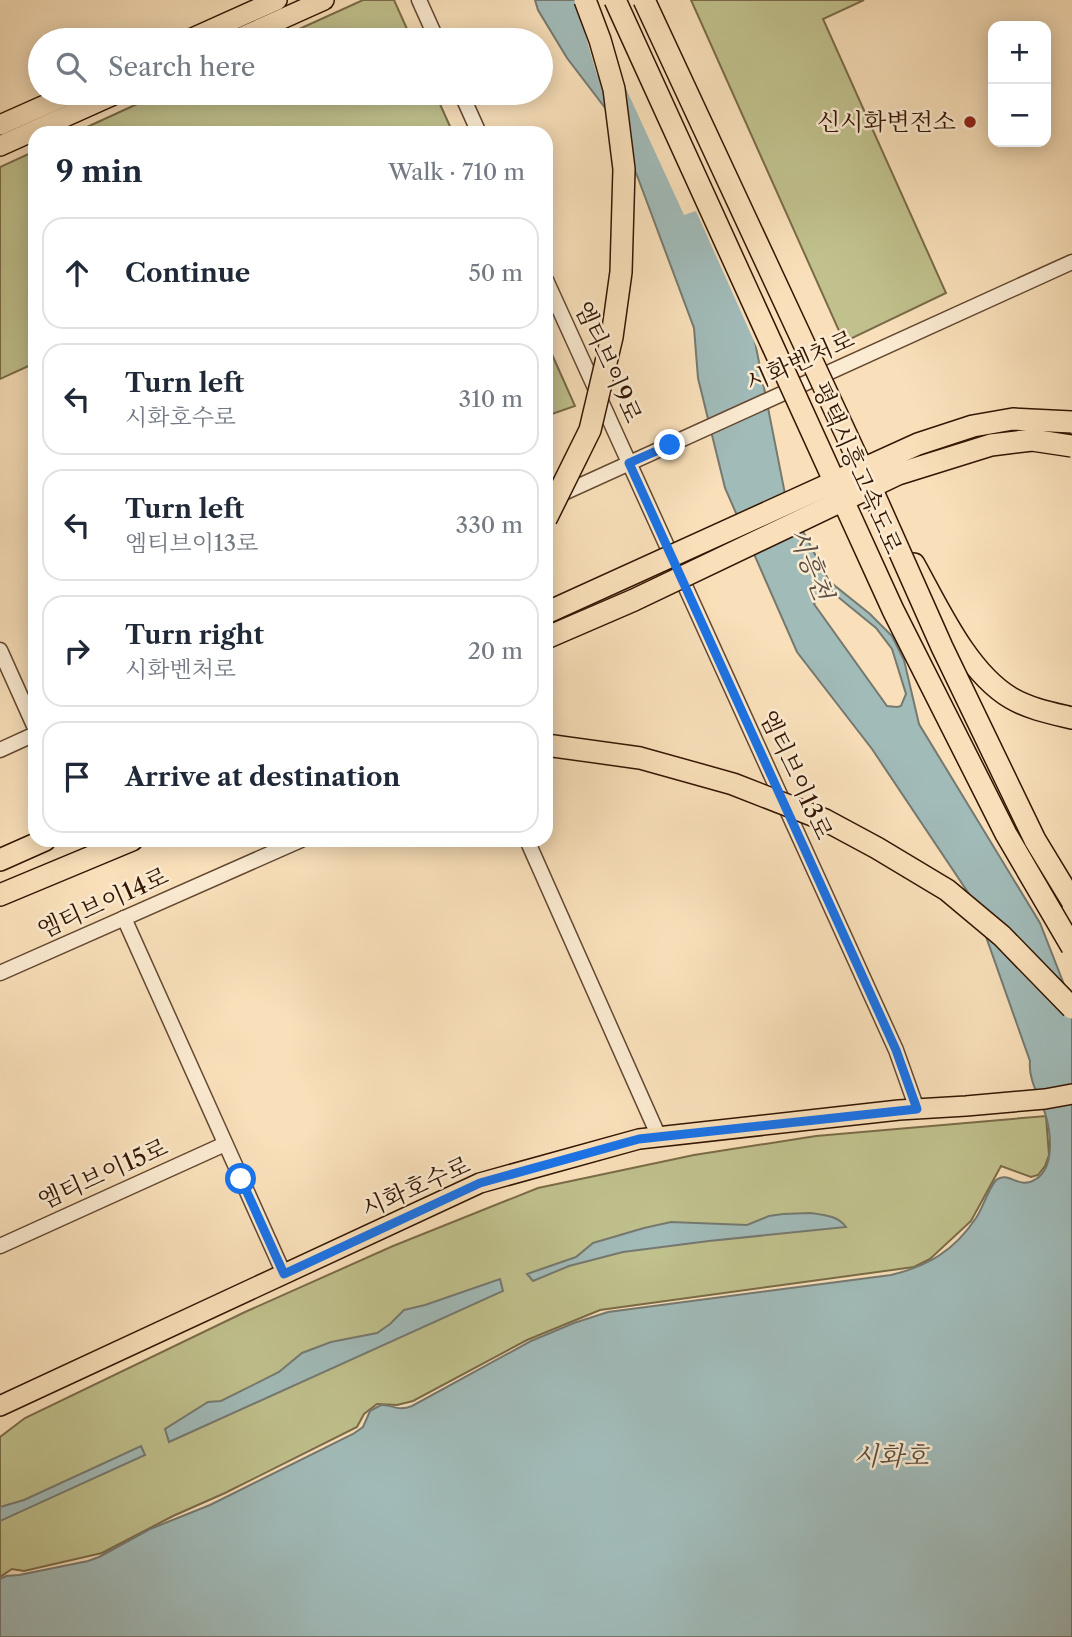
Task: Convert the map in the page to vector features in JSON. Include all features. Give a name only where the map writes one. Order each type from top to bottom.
[{"type":"highway","points":[[553,505],[590,430],[612,337],[621,272],[624,169],[614,89],[585,0]]},
{"type":"highway","name":"평택시흥고속도로","points":[[615,0],[893,610],[1006,834],[1072,947]]},
{"type":"highway","name":"평택시흥고속도로","points":[[644,0],[873,492],[942,648],[1035,840],[1072,901]]},
{"type":"highway","points":[[553,610],[918,444],[973,426],[1013,419],[1072,422]]},
{"type":"highway","points":[[553,635],[634,600],[898,474],[991,445],[1032,439],[1072,446]]},
{"type":"highway","points":[[873,492],[967,656],[990,682],[1011,698],[1039,711],[1072,718]]},
{"type":"highway","points":[[553,746],[640,758],[733,784],[825,820],[947,890],[1002,936],[1072,1008]]},
{"type":"highway","points":[[0,860],[30,847]]},
{"type":"highway","points":[[0,894],[101,847]]},
{"type":"highway","points":[[0,894],[115,847]]},
{"type":"main road","points":[[215,28],[277,0]]},
{"type":"main road","points":[[262,28],[324,0]]},
{"type":"main road","points":[[0,125],[45,105]]},
{"type":"main road","points":[[45,126],[91,105]]},
{"type":"main road","points":[[0,146],[28,133]]},
{"type":"main road","name":"시화호수로","points":[[0,1406],[480,1183],[639,1139],[917,1109],[1045,1099],[1072,1094]]},
{"type":"street","points":[[419,0],[432,28]]},
{"type":"street","points":[[466,105],[476,126]]},
{"type":"street","name":"시화벤처로","points":[[553,498],[1072,262]]},
{"type":"street","name":"엠티브이9로","points":[[553,295],[629,463]]},
{"type":"street","name":"엠티브이13로","points":[[629,463],[896,1050],[917,1109]]},
{"type":"street","points":[[0,650],[28,712]]},
{"type":"street","points":[[0,750],[28,737]]},
{"type":"street","name":"엠티브이14로","points":[[0,973],[285,847]]},
{"type":"street","points":[[530,847],[659,1137]]},
{"type":"street","points":[[124,918],[284,1274]]},
{"type":"street","name":"엠티브이15로","points":[[0,1245],[225,1144]]},
{"type":"green space","points":[[363,0],[394,0],[407,28],[301,28]]},
{"type":"green space","points":[[691,0],[864,0],[823,19],[946,293],[844,342]]},
{"type":"green space","points":[[135,105],[440,105],[450,126],[89,126]]},
{"type":"green space","points":[[28,154],[28,366],[0,379],[0,167]]},
{"type":"green space","points":[[553,357],[575,406],[553,414]]},
{"type":"green space","points":[[1046,1116],[1049,1155],[1038,1175],[1031,1177],[1001,1166],[971,1221],[930,1259],[914,1267],[600,1310],[527,1340],[413,1401],[397,1405],[377,1404],[364,1414],[357,1427],[102,1553],[24,1571],[12,1569],[0,1577],[0,1437],[25,1418],[245,1312],[393,1246],[538,1188],[694,1155],[816,1136]]},
{"type":"water","name":"시화호","points":[[535,0],[584,0],[742,276],[786,499],[829,581],[870,614],[892,636],[904,660],[919,724],[1040,923],[1072,1005],[1072,1637],[0,1637],[0,1579],[6,1576],[99,1557],[150,1529],[210,1505],[353,1434],[363,1427],[370,1411],[381,1405],[398,1408],[412,1406],[531,1341],[574,1323],[608,1312],[891,1275],[917,1267],[959,1240],[976,1218],[996,1180],[1005,1177],[1024,1183],[1030,1182],[1042,1173],[1049,1158],[1049,1130],[1032,1081],[1030,1061],[973,900],[872,749],[797,652],[725,488],[698,378],[694,328],[638,178],[612,117],[567,58],[553,35],[553,28],[549,28]],"holes":[[[832,592],[876,628],[892,649],[906,694],[901,706],[897,707],[887,706],[814,604],[821,593]]]},
{"type":"water","points":[[811,1213],[835,1218],[846,1227],[623,1252],[569,1266],[533,1281],[527,1274],[576,1257],[593,1243],[671,1222],[747,1225],[769,1216]]},
{"type":"water","points":[[500,1279],[503,1291],[169,1442],[165,1429],[208,1402],[221,1401],[279,1372],[302,1353],[331,1342],[377,1333],[404,1310]]},
{"type":"water","points":[[141,1446],[145,1455],[0,1521],[0,1507],[24,1500]]},
{"type":"pier","points":[[575,0],[589,0],[650,71],[745,275],[762,359],[696,211],[684,215],[617,69],[597,75]]},
{"type":"place","name":"신시화변전소","points":[[970,122]]},
{"type":"route","points":[[241,1179],[284,1274],[480,1183],[639,1139],[917,1109],[896,1050],[629,463],[670,445]]},
{"type":"water label","name":"시흥천","points":[[811,564]]}]
